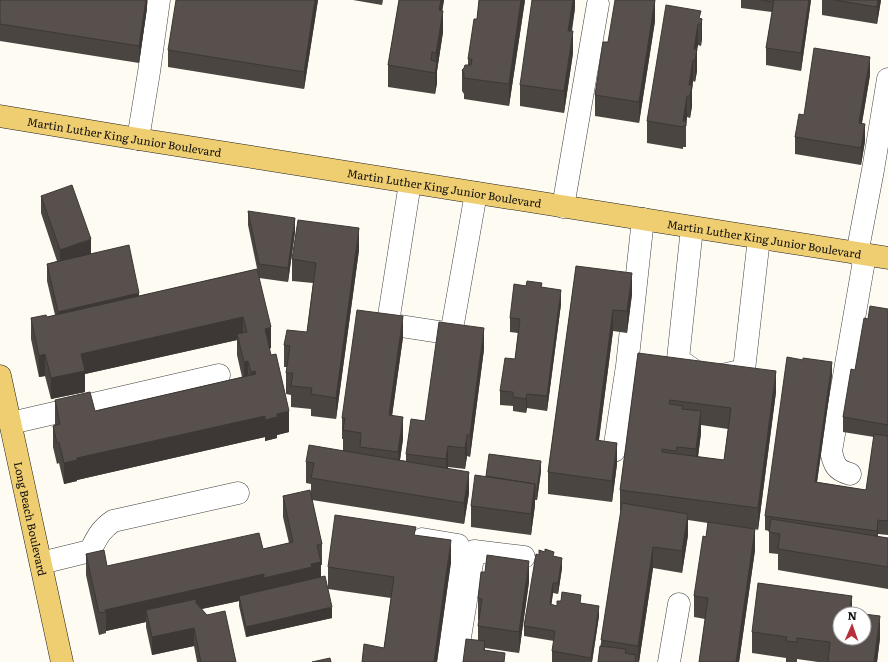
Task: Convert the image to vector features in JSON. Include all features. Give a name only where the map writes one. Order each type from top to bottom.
[{"type":"main road","name":"Martin Luther King Junior Boulevard","points":[[0,116],[692,228],[888,258]]},
{"type":"main road","name":"Long Beach Boulevard","points":[[0,376],[62,662]]},
{"type":"lane","points":[[138,139],[159,0]]},
{"type":"lane","points":[[563,207],[598,4]]},
{"type":"lane","points":[[850,474],[842,472],[833,464],[831,451],[888,79]]},
{"type":"lane","points":[[410,182],[389,316],[394,325],[446,333],[452,329],[476,193]]},
{"type":"lane","points":[[614,452],[626,366],[643,220]]},
{"type":"lane","points":[[692,228],[678,359],[706,379],[744,370],[760,238]]},
{"type":"lane","points":[[11,423],[219,375]]},
{"type":"lane","points":[[41,563],[90,552],[97,536],[104,527],[113,521],[238,493]]},
{"type":"lane","points":[[403,536],[458,545],[440,662]]},
{"type":"lane","points":[[456,662],[474,551],[524,557]]},
{"type":"lane","points":[[670,662],[679,604]]},
{"type":"building","points":[[0,0],[146,0],[139,46],[0,24]]},
{"type":"building","points":[[176,0],[315,0],[304,72],[168,50]]},
{"type":"building","points":[[399,0],[441,0],[439,10],[443,11],[436,53],[432,52],[431,60],[437,62],[435,73],[388,65]]},
{"type":"building","points":[[479,0],[521,0],[509,84],[464,78],[464,73],[462,70],[465,65],[471,65],[472,59],[468,59],[474,19],[477,19]]},
{"type":"building","points":[[532,0],[573,0],[568,31],[573,31],[564,91],[520,85]]},
{"type":"building","points":[[615,0],[655,0],[639,102],[595,95],[603,42],[608,42]]},
{"type":"building","points":[[761,0],[773,0],[772,2]]},
{"type":"building","points":[[774,0],[809,0],[801,53],[766,48]]},
{"type":"building","points":[[834,0],[878,0],[877,7]]},
{"type":"building","points":[[666,5],[701,11],[699,18],[702,19],[701,24],[698,24],[694,49],[697,49],[695,60],[693,60],[689,85],[692,85],[690,96],[687,96],[683,121],[686,121],[686,126],[683,127],[647,121]]},
{"type":"building","points":[[814,48],[870,57],[859,123],[865,124],[861,148],[795,137],[799,114],[804,115]]},
{"type":"building","points":[[72,185],[91,239],[60,250],[41,196]]},
{"type":"building","points":[[248,211],[295,218],[288,268],[259,264]]},
{"type":"building","points":[[298,220],[359,228],[336,398],[311,394],[312,388],[291,386],[293,373],[286,373],[290,346],[284,345],[287,330],[307,332],[316,263],[292,259]]},
{"type":"building","points":[[129,245],[139,293],[58,312],[47,264]]},
{"type":"building","points":[[576,266],[632,273],[627,311],[613,310],[596,440],[617,443],[612,481],[548,472]]},
{"type":"building","points":[[257,269],[271,327],[265,329],[271,355],[276,354],[289,411],[277,414],[277,417],[265,420],[265,416],[77,458],[77,460],[64,463],[53,426],[60,424],[55,400],[90,392],[95,411],[256,374],[255,371],[251,372],[248,361],[244,362],[237,334],[247,332],[243,317],[81,354],[85,371],[51,378],[45,354],[39,356],[31,318],[46,315],[47,317]]},
{"type":"building","points":[[527,281],[542,283],[541,287],[561,290],[547,396],[527,394],[526,399],[513,397],[513,392],[500,391],[505,358],[515,359],[520,319],[510,318],[514,284],[526,286]]},
{"type":"building","points":[[870,306],[888,309],[888,425],[843,417],[851,369],[855,370],[864,318],[868,319]]},
{"type":"building","points":[[357,310],[403,316],[389,415],[403,417],[398,452],[360,447],[361,433],[343,430],[345,418],[342,418]]},
{"type":"building","points":[[439,322],[484,328],[470,435],[467,435],[465,448],[448,446],[446,459],[406,454],[411,419],[425,421]]},
{"type":"building","points":[[638,353],[776,371],[758,508],[620,490]],"holes":[[[670,400],[731,408],[724,460],[662,452],[662,449],[676,451],[677,447],[696,449],[701,411],[682,409],[683,406],[669,404]]]},
{"type":"building","points":[[787,357],[803,360],[803,358],[832,362],[815,482],[866,490],[874,434],[888,436],[888,521],[878,520],[877,531],[765,516]]},
{"type":"building","points":[[309,445],[469,472],[464,503],[311,478],[314,463],[306,462]]},
{"type":"building","points":[[489,454],[541,461],[537,490],[535,489],[535,484],[486,476]]},
{"type":"building","points":[[475,475],[535,484],[531,514],[471,506]]},
{"type":"building","points":[[310,490],[322,544],[317,545],[321,562],[311,564],[312,567],[264,578],[264,574],[105,610],[106,612],[99,613],[86,554],[104,550],[107,566],[259,533],[263,549],[293,542],[283,496]]},
{"type":"building","points":[[622,503],[688,514],[682,551],[653,547],[638,646],[601,640]]},
{"type":"building","points":[[335,515],[416,527],[414,535],[451,540],[434,662],[362,662],[364,644],[384,648],[394,577],[328,567]]},
{"type":"building","points":[[771,519],[888,538],[888,567],[778,549],[780,534],[769,532]]},
{"type":"building","points":[[708,522],[755,529],[736,662],[699,662],[708,598],[694,596],[703,536],[706,537]]},
{"type":"building","points":[[545,549],[554,552],[553,556],[562,558],[558,583],[553,583],[550,604],[557,606],[557,601],[561,601],[562,592],[581,595],[580,603],[599,606],[591,658],[552,651],[555,631],[524,626],[536,554],[539,555],[539,550],[545,552]]},
{"type":"building","points":[[487,555],[529,561],[519,632],[478,626],[482,599],[478,598],[481,572],[485,572]]},
{"type":"building","points":[[325,576],[332,607],[246,627],[239,596]]},
{"type":"building","points":[[758,583],[852,596],[850,606],[832,606],[832,646],[872,646],[872,615],[880,616],[874,662],[828,662],[830,642],[797,638],[797,642],[786,641],[787,637],[752,632]]},
{"type":"building","points":[[196,599],[196,603],[207,615],[225,611],[236,662],[201,662],[194,628],[152,637],[146,610]]},
{"type":"building","points":[[466,639],[485,641],[484,650],[505,653],[504,662],[463,662]]},
{"type":"building","points":[[600,646],[626,649],[625,653],[636,655],[635,662],[598,662]]},
{"type":"building","points":[[330,658],[331,662],[312,662]]}]
